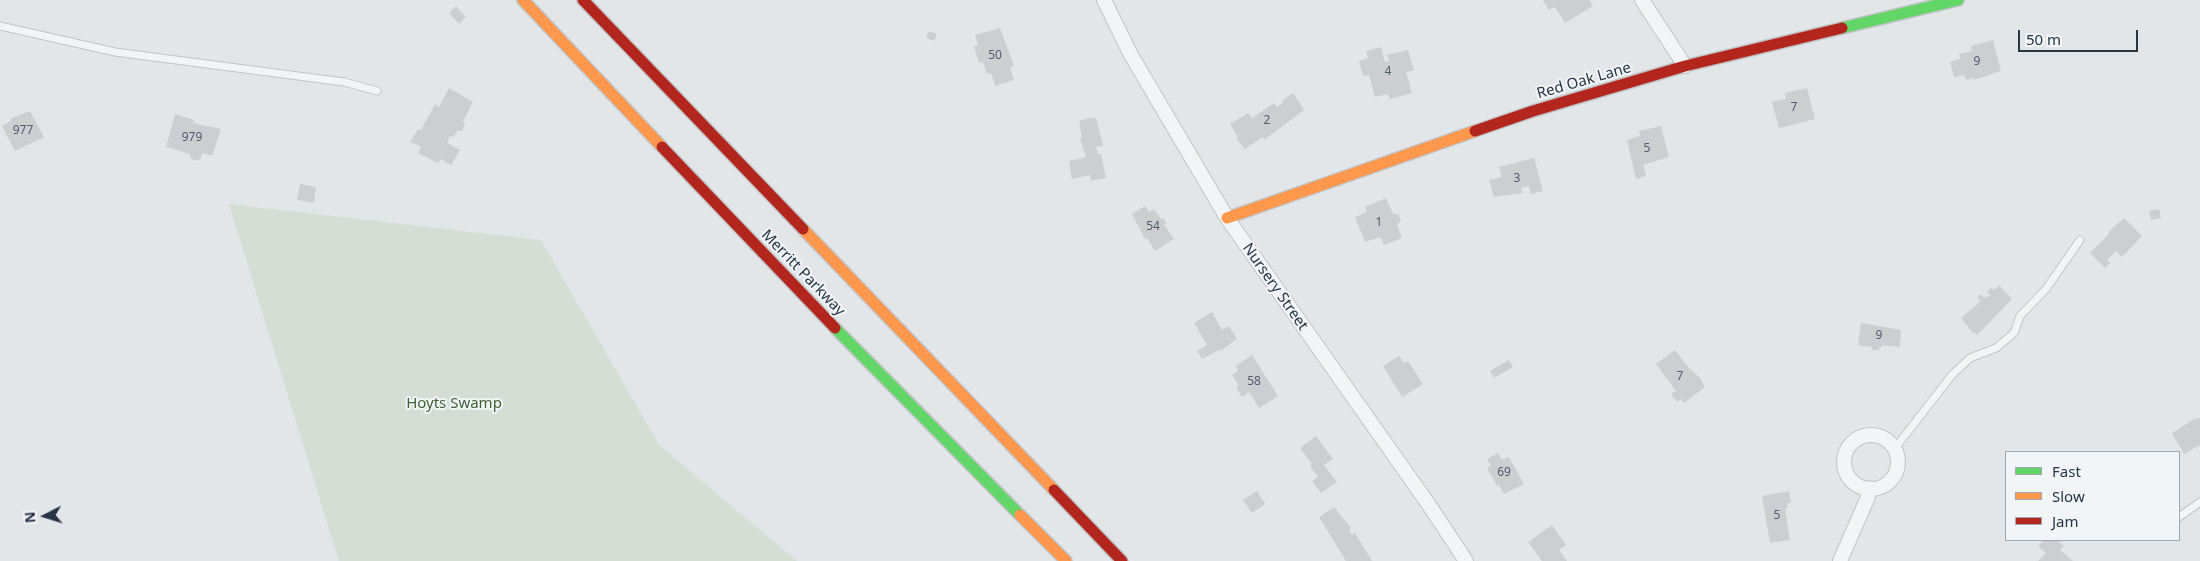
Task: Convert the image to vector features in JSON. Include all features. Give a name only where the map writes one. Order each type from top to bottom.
[{"type":"main road","name":"Merritt Parkway","points":[[523,0],[831,324],[1066,561]]},
{"type":"main road","name":"Merritt Parkway","points":[[583,0],[1122,561]]},
{"type":"main road","name":"Red Oak Lane","points":[[1227,218],[1533,111],[1685,66],[1958,0]]},
{"type":"street","name":"Nursery Street","points":[[1104,0],[1131,55],[1227,218],[1429,505],[1466,561]]},
{"type":"street","points":[[1642,0],[1685,66]]},
{"type":"street","points":[[1870,435],[1880,437],[1893,446],[1897,460],[1894,474],[1885,485],[1868,488],[1852,481],[1846,472],[1844,461],[1847,450],[1857,439],[1870,435]]},
{"type":"street","points":[[1840,561],[1868,497],[1868,488]]},
{"type":"lane","points":[[0,26],[115,52],[344,82],[377,91]]},
{"type":"lane","points":[[1893,446],[1899,444],[1952,375],[1970,358],[1996,348],[2014,333],[2020,316],[2046,289],[2080,240]]},
{"type":"lane","points":[[2180,516],[2200,502]]},
{"type":"green space","name":"Hoyts Swamp","points":[[229,204],[541,240],[659,445],[797,561],[339,561]]},
{"type":"building","points":[[1543,0],[1589,0],[1593,6],[1565,23],[1555,7],[1549,10]]},
{"type":"building","points":[[456,6],[466,17],[459,24],[449,13]]},
{"type":"building","points":[[1000,28],[1014,66],[1010,68],[1014,80],[995,86],[991,73],[987,74],[983,62],[979,63],[974,46],[978,45],[975,35]]},
{"type":"building","points":[[929,31],[937,34],[934,41],[926,38]]},
{"type":"building","points":[[1993,40],[2001,71],[1974,80],[1974,78],[1966,80],[1964,75],[1954,77],[1950,62],[1960,59],[1959,54],[1972,51],[1971,46]]},
{"type":"building","points":[[1381,47],[1385,62],[1389,61],[1387,55],[1408,50],[1414,70],[1406,72],[1412,93],[1390,99],[1388,94],[1375,97],[1369,75],[1363,76],[1359,61],[1368,58],[1366,51]]},
{"type":"building","points":[[449,88],[473,102],[463,121],[465,124],[462,131],[457,131],[453,137],[450,136],[447,143],[460,150],[451,165],[441,159],[438,163],[418,153],[421,147],[410,142],[418,129],[421,130],[435,104],[439,107]]},
{"type":"building","points":[[1807,88],[1815,119],[1779,128],[1772,102],[1786,99],[1785,93]]},
{"type":"building","points":[[1293,93],[1304,110],[1264,140],[1263,137],[1245,149],[1236,138],[1238,137],[1230,124],[1248,113],[1252,118],[1274,103],[1277,107]]},
{"type":"building","points":[[30,111],[44,137],[15,151],[2,126],[11,121],[10,119]]},
{"type":"building","points":[[175,114],[194,120],[193,123],[221,129],[212,156],[202,153],[200,160],[197,159],[197,161],[191,159],[190,154],[166,147]]},
{"type":"building","points":[[1096,118],[1103,146],[1096,147],[1098,154],[1101,154],[1106,178],[1091,181],[1090,175],[1072,179],[1069,161],[1086,157],[1080,138],[1082,138],[1079,121]]},
{"type":"building","points":[[1661,126],[1669,157],[1643,165],[1646,176],[1636,179],[1627,140],[1640,136],[1639,131]]},
{"type":"building","points":[[1534,158],[1543,191],[1531,194],[1529,186],[1521,188],[1523,193],[1494,197],[1489,180],[1502,177],[1499,167]]},
{"type":"building","points":[[300,184],[316,187],[314,203],[297,200]]},
{"type":"building","points":[[1386,198],[1393,214],[1398,214],[1401,220],[1397,225],[1402,238],[1384,245],[1380,237],[1365,242],[1355,217],[1367,212],[1365,207]]},
{"type":"building","points":[[1145,206],[1149,212],[1154,209],[1161,219],[1163,218],[1166,223],[1164,225],[1174,239],[1155,251],[1147,238],[1145,239],[1132,214]]},
{"type":"building","points":[[2159,209],[2161,218],[2151,220],[2149,211]]},
{"type":"building","points":[[2124,218],[2142,236],[2122,257],[2116,251],[2107,260],[2110,263],[2105,268],[2090,253],[2109,234],[2108,232]]},
{"type":"building","points":[[1999,285],[2012,299],[1977,335],[1973,333],[1961,318],[1981,301],[1977,297],[1981,294],[1984,298],[1987,297],[1990,295],[1987,292],[1991,288],[1994,290]]},
{"type":"building","points":[[1212,312],[1222,330],[1229,326],[1237,339],[1220,351],[1202,359],[1197,351],[1207,345],[1194,323]]},
{"type":"building","points":[[1861,323],[1901,330],[1900,347],[1882,345],[1882,347],[1879,347],[1879,350],[1872,350],[1872,347],[1858,345]]},
{"type":"building","points":[[1675,350],[1689,368],[1700,378],[1705,387],[1684,403],[1681,399],[1677,402],[1671,394],[1676,391],[1656,364]]},
{"type":"building","points":[[1252,355],[1278,396],[1259,408],[1249,392],[1242,397],[1236,388],[1239,386],[1232,375],[1238,371],[1236,366]]},
{"type":"building","points":[[1399,356],[1404,363],[1408,361],[1423,384],[1402,397],[1383,366]]},
{"type":"building","points":[[1509,360],[1513,367],[1494,378],[1490,371]]},
{"type":"building","points":[[2200,418],[2200,445],[2184,454],[2172,433],[2194,419]]},
{"type":"building","points":[[1316,436],[1333,459],[1324,465],[1337,482],[1321,493],[1312,481],[1318,477],[1310,466],[1312,464],[1300,448]]},
{"type":"building","points":[[1498,453],[1502,460],[1509,457],[1524,484],[1504,494],[1487,468],[1491,466],[1487,459]]},
{"type":"building","points":[[1257,491],[1265,504],[1252,513],[1243,500]]},
{"type":"building","points":[[1789,491],[1791,503],[1787,503],[1788,508],[1785,509],[1790,540],[1770,543],[1762,496]]},
{"type":"building","points":[[1334,507],[1351,528],[1349,530],[1352,535],[1355,533],[1372,561],[1346,561],[1319,517]]},
{"type":"building","points":[[1552,525],[1566,545],[1559,550],[1567,561],[1542,561],[1528,542]]},
{"type":"building","points":[[2043,541],[2058,541],[2064,546],[2060,550],[2073,561],[2038,561],[2046,553],[2038,546]]},
{"type":"traffic: fast","points":[[1842,28],[1958,0]]},
{"type":"traffic: fast","points":[[835,328],[1020,515]]},
{"type":"traffic: slow","points":[[523,0],[662,147]]},
{"type":"traffic: slow","points":[[1227,218],[1475,131]]},
{"type":"traffic: slow","points":[[803,229],[1054,490]]},
{"type":"traffic: slow","points":[[1020,515],[1066,561]]},
{"type":"traffic: jam","points":[[583,0],[803,229]]},
{"type":"traffic: jam","points":[[1475,131],[1533,111],[1685,66],[1842,28]]},
{"type":"traffic: jam","points":[[662,147],[835,328]]},
{"type":"traffic: jam","points":[[1054,490],[1122,561]]}]
